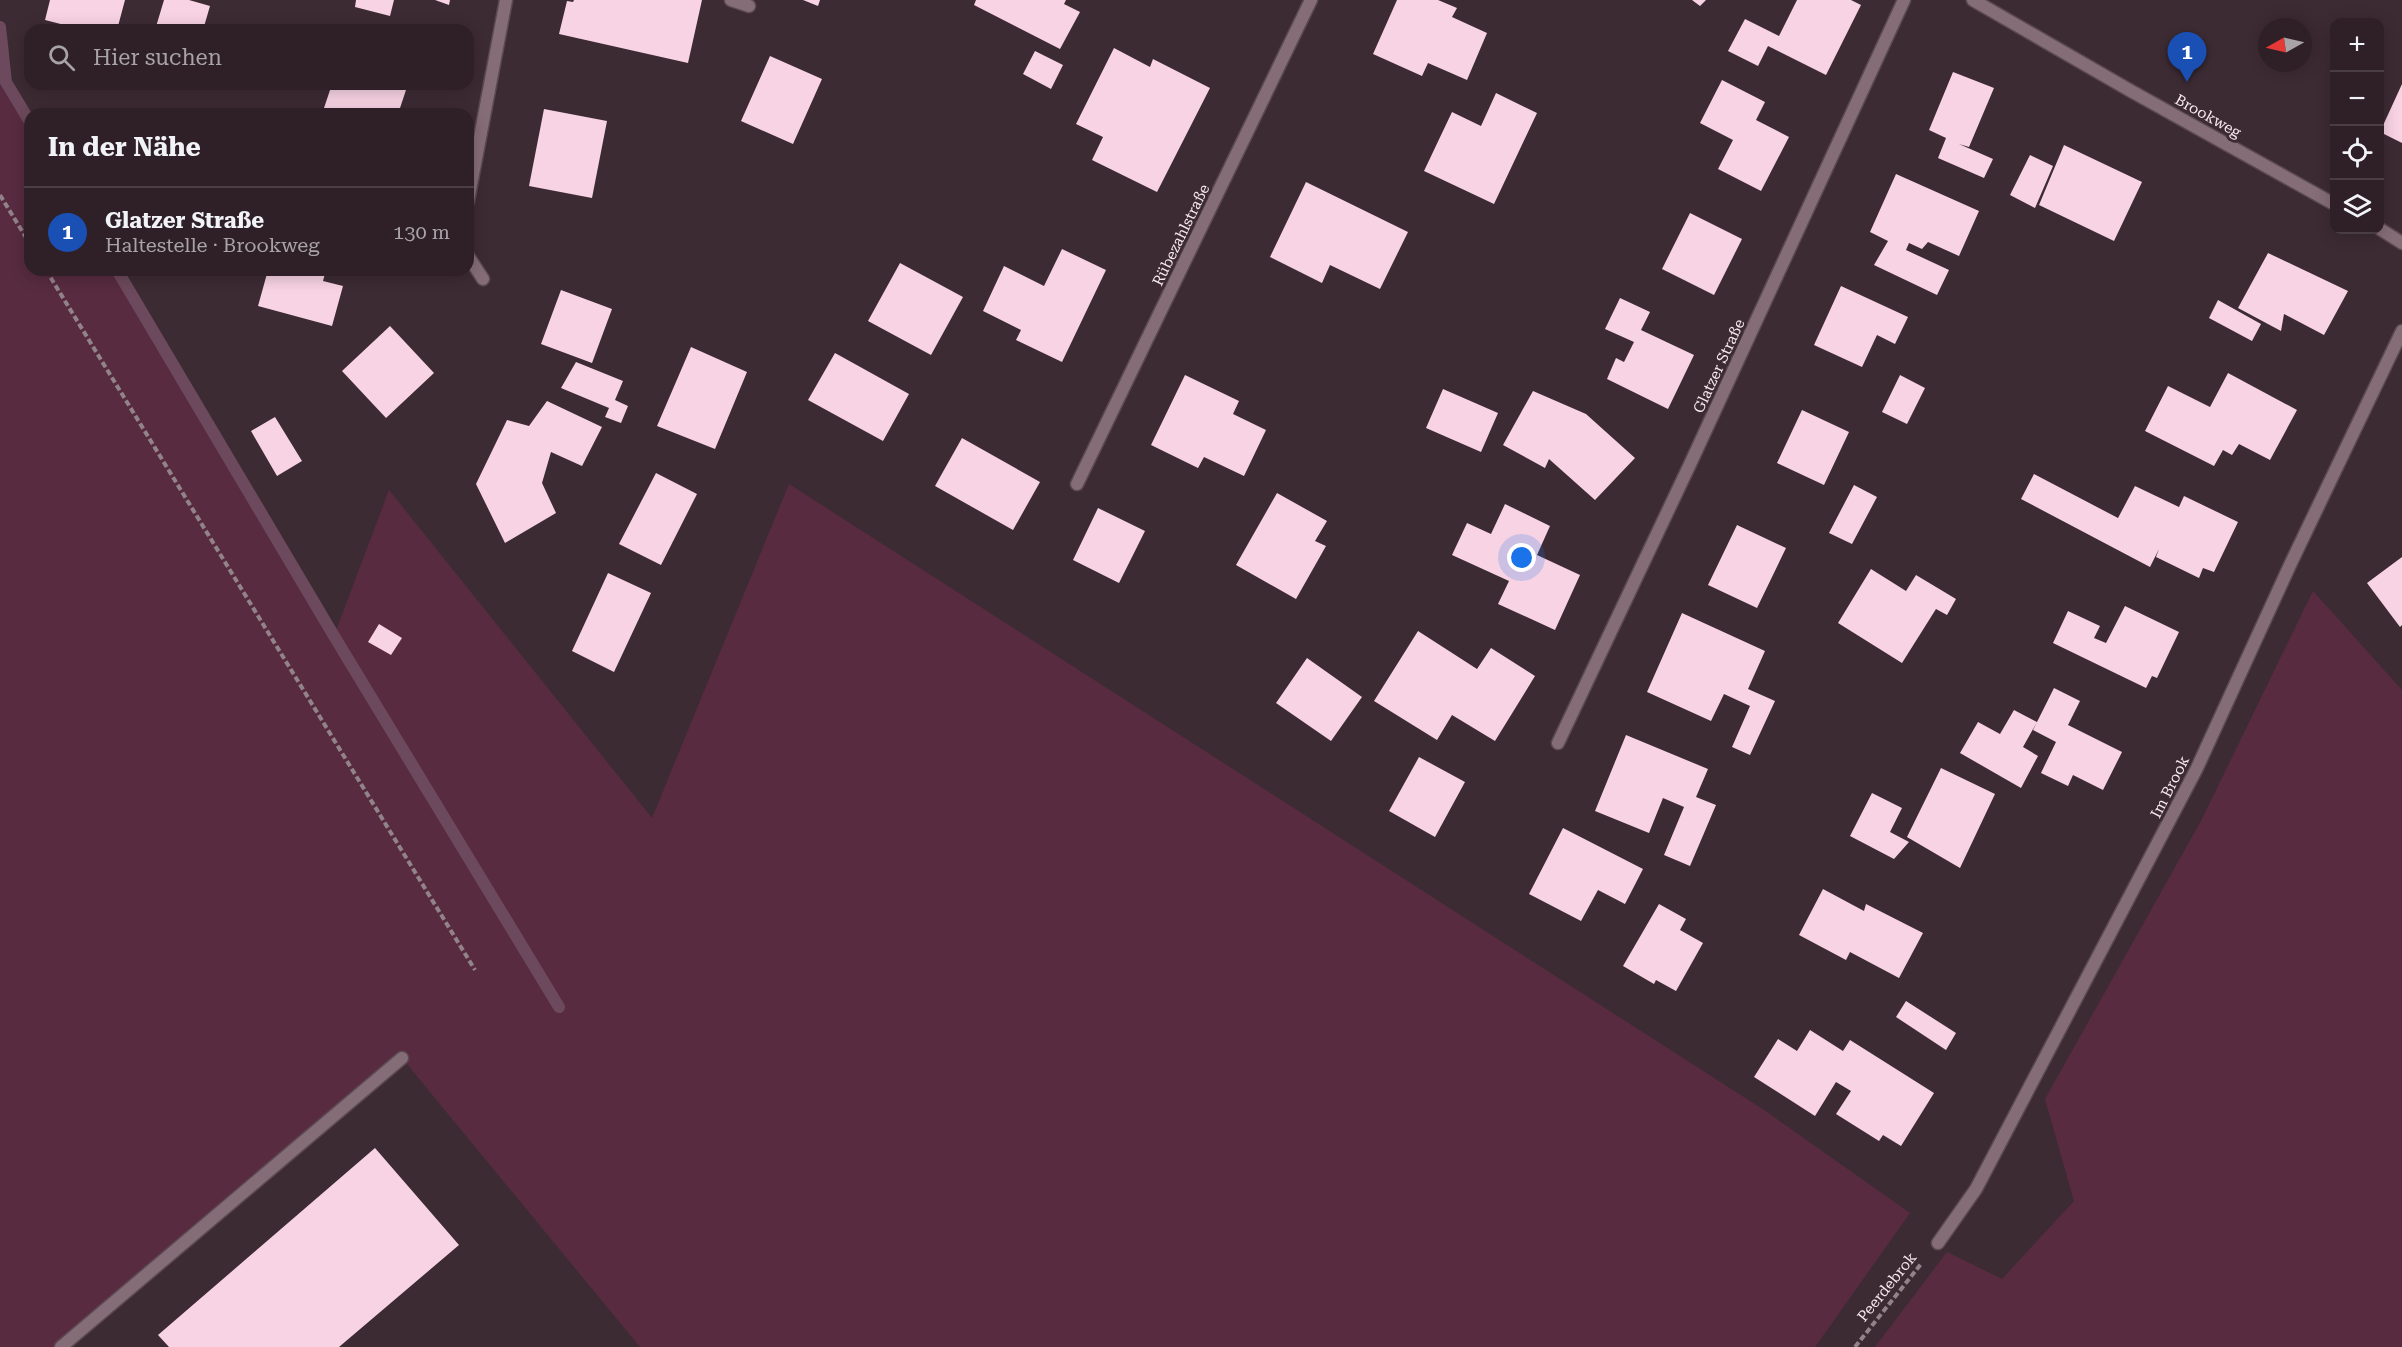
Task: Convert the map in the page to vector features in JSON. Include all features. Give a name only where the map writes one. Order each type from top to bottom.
[{"type":"street","points":[[474,169],[506,0]]},
{"type":"street","points":[[731,0],[749,6]]},
{"type":"street","name":"Rübezahlstraße","points":[[1077,484],[1311,0]]},
{"type":"street","name":"Glatzer Straße","points":[[1558,743],[1692,460],[1904,0]]},
{"type":"street","name":"Brookweg","points":[[1973,0],[2330,202]]},
{"type":"street","points":[[2384,232],[2402,243]]},
{"type":"street","points":[[474,265],[483,279]]},
{"type":"street","name":"Im Brook","points":[[1938,1243],[1976,1189],[2197,768],[2290,565],[2402,331]]},
{"type":"street","points":[[61,1347],[402,1058]]},
{"type":"path","points":[[0,195],[24,234]]},
{"type":"path","points":[[50,276],[475,970]]},
{"type":"path","name":"Peerdebrok","points":[[1855,1347],[1938,1243]]},
{"type":"shaded area","points":[[0,27],[6,82],[24,112],[24,276],[121,276],[334,636],[389,490],[652,818],[789,484],[1764,1110],[1910,1213],[1815,1347],[640,1347],[402,1058],[61,1347],[0,1347]]},
{"type":"shaded area","points":[[2313,591],[2402,690],[2402,1347],[1875,1347],[1947,1252],[2002,1279],[2074,1201],[2045,1099],[2201,821]]},
{"type":"building","points":[[50,0],[125,0],[119,24],[61,24],[45,20]]},
{"type":"building","points":[[164,0],[189,0],[210,6],[205,24],[157,24]]},
{"type":"building","points":[[356,0],[394,0],[390,16],[355,7]]},
{"type":"building","points":[[435,0],[450,0],[449,5]]},
{"type":"building","points":[[574,0],[702,0],[688,63],[559,34],[567,1],[573,2]]},
{"type":"building","points":[[803,0],[820,0],[818,6]]},
{"type":"building","points":[[976,0],[1066,0],[1064,4],[1080,12],[1060,49],[974,5]]},
{"type":"building","points":[[1397,0],[1438,0],[1457,8],[1452,17],[1487,33],[1467,80],[1428,63],[1422,76],[1373,54]]},
{"type":"building","points":[[1692,0],[1706,0],[1700,6]]},
{"type":"building","points":[[1797,0],[1851,0],[1861,5],[1826,75],[1768,46],[1758,66],[1728,51],[1745,19],[1779,36]]},
{"type":"building","points":[[1114,48],[1150,67],[1153,59],[1210,88],[1157,192],[1092,160],[1103,137],[1076,124]]},
{"type":"building","points":[[1035,51],[1063,65],[1051,89],[1023,74]]},
{"type":"building","points":[[770,56],[822,79],[793,144],[741,121]]},
{"type":"building","points":[[1953,72],[1994,88],[1969,147],[1959,144],[1993,159],[1984,178],[1938,158],[1946,138],[1929,130]]},
{"type":"building","points":[[1722,80],[1765,102],[1756,120],[1789,137],[1761,191],[1718,169],[1733,140],[1700,123]]},
{"type":"building","points":[[2402,84],[2402,143],[2384,134],[2384,123]]},
{"type":"building","points":[[330,90],[406,90],[400,108],[324,108]]},
{"type":"building","points":[[1496,93],[1537,113],[1494,204],[1424,171],[1452,112],[1481,126]]},
{"type":"building","points":[[544,109],[607,121],[592,198],[529,186]]},
{"type":"building","points":[[2064,145],[2142,182],[2114,241],[2039,205]]},
{"type":"building","points":[[2030,155],[2053,166],[2035,208],[2010,195]]},
{"type":"building","points":[[1896,174],[1979,211],[1959,256],[1928,242],[1922,249],[1909,243],[1906,250],[1949,270],[1937,295],[1874,265],[1888,241],[1870,232]]},
{"type":"building","points":[[1306,182],[1408,232],[1380,289],[1330,265],[1322,283],[1270,257]]},
{"type":"building","points":[[1690,213],[1742,239],[1714,295],[1662,269]]},
{"type":"building","points":[[1062,249],[1106,270],[1062,362],[1016,340],[1021,330],[983,311],[1004,266],[1044,286]]},
{"type":"building","points":[[2268,253],[2348,291],[2324,335],[2284,314],[2281,331],[2238,308]]},
{"type":"building","points":[[900,263],[963,297],[931,355],[868,321]]},
{"type":"building","points":[[266,276],[324,276],[323,281],[343,286],[332,326],[258,306]]},
{"type":"building","points":[[1841,286],[1908,317],[1895,344],[1877,335],[1862,367],[1814,345]]},
{"type":"building","points":[[561,290],[612,309],[592,363],[541,344]]},
{"type":"building","points":[[1620,298],[1650,312],[1641,330],[1694,355],[1668,409],[1607,379],[1616,358],[1624,362],[1634,342],[1605,329]]},
{"type":"building","points":[[2218,300],[2261,324],[2252,341],[2209,318]]},
{"type":"building","points":[[390,326],[434,373],[386,418],[342,371]]},
{"type":"building","points":[[691,347],[747,372],[715,449],[657,426]]},
{"type":"building","points":[[835,353],[909,394],[883,441],[808,400]]},
{"type":"building","points":[[576,362],[623,381],[615,400],[628,406],[621,423],[605,417],[609,408],[561,388]]},
{"type":"building","points":[[2228,373],[2297,410],[2270,460],[2239,444],[2232,455],[2223,450],[2214,466],[2145,431],[2168,386],[2210,407]]},
{"type":"building","points":[[1185,375],[1239,401],[1233,414],[1266,430],[1244,476],[1204,457],[1198,468],[1151,445]]},
{"type":"building","points":[[1900,375],[1925,388],[1907,424],[1882,412]]},
{"type":"building","points":[[1443,389],[1498,413],[1481,452],[1426,428]]},
{"type":"building","points":[[1533,391],[1586,414],[1635,458],[1595,500],[1549,459],[1545,468],[1503,445]]},
{"type":"building","points":[[547,401],[602,427],[582,466],[551,452],[542,483],[556,513],[505,543],[476,484],[507,420],[529,426]]},
{"type":"building","points":[[1802,410],[1849,432],[1824,485],[1777,463]]},
{"type":"building","points":[[275,417],[302,461],[277,476],[251,431]]},
{"type":"building","points":[[962,438],[1040,482],[1013,530],[935,486]]},
{"type":"building","points":[[656,473],[697,494],[661,565],[619,544]]},
{"type":"building","points":[[2034,474],[2118,518],[2135,486],[2179,507],[2184,496],[2238,522],[2214,572],[2203,568],[2199,578],[2156,557],[2159,549],[2150,567],[2021,499]]},
{"type":"building","points":[[1854,485],[1877,497],[1852,544],[1829,533]]},
{"type":"building","points":[[1277,493],[1327,521],[1315,541],[1326,546],[1296,599],[1236,565]]},
{"type":"building","points":[[1505,504],[1550,526],[1537,555],[1580,575],[1555,630],[1498,604],[1509,581],[1452,555],[1467,523],[1491,534]]},
{"type":"building","points":[[1098,508],[1145,531],[1119,583],[1073,560]]},
{"type":"building","points":[[1737,525],[1786,548],[1757,608],[1708,585]]},
{"type":"building","points":[[2402,557],[2402,625],[2400,627],[2367,583]]},
{"type":"building","points":[[1871,569],[1906,591],[1916,575],[1956,599],[1947,615],[1936,609],[1902,663],[1838,623]]},
{"type":"building","points":[[608,573],[651,593],[614,672],[572,651]]},
{"type":"building","points":[[2125,606],[2179,632],[2157,678],[2152,676],[2146,688],[2053,643],[2068,611],[2100,626],[2094,638],[2106,643]]},
{"type":"building","points":[[1682,613],[1765,651],[1748,689],[1775,701],[1750,755],[1732,747],[1750,706],[1724,694],[1711,721],[1647,692]]},
{"type":"building","points":[[379,624],[402,638],[391,655],[368,642]]},
{"type":"building","points":[[1418,631],[1477,669],[1491,648],[1535,676],[1495,741],[1452,715],[1437,740],[1374,701]]},
{"type":"building","points":[[1307,658],[1362,697],[1331,741],[1276,703]]},
{"type":"building","points":[[2054,688],[2080,701],[2068,725],[2122,752],[2103,790],[2073,775],[2068,786],[2041,773],[2056,742],[2033,730]]},
{"type":"building","points":[[2014,710],[2037,722],[2023,747],[2038,756],[2021,788],[1960,753],[1978,722],[2000,734]]},
{"type":"building","points":[[1626,735],[1708,769],[1696,797],[1716,805],[1690,866],[1664,855],[1684,807],[1663,798],[1649,833],[1595,811]]},
{"type":"building","points":[[1419,757],[1465,782],[1435,837],[1389,811]]},
{"type":"building","points":[[1941,768],[1995,794],[1960,868],[1907,837]]},
{"type":"building","points":[[1872,793],[1902,808],[1890,832],[1909,842],[1894,859],[1850,836]]},
{"type":"building","points":[[1563,828],[1643,869],[1625,904],[1598,890],[1581,921],[1529,894]]},
{"type":"building","points":[[1823,889],[1864,911],[1866,904],[1923,933],[1899,978],[1850,952],[1846,960],[1799,935]]},
{"type":"building","points":[[1659,904],[1686,919],[1680,930],[1703,943],[1676,991],[1656,980],[1654,984],[1623,966]]},
{"type":"building","points":[[1906,1001],[1956,1033],[1946,1050],[1896,1017]]},
{"type":"building","points":[[1810,1030],[1843,1051],[1850,1040],[1934,1093],[1901,1146],[1883,1135],[1879,1141],[1836,1114],[1851,1091],[1836,1082],[1815,1116],[1754,1077],[1778,1039],[1797,1051]]},
{"type":"building","points":[[375,1148],[459,1245],[339,1347],[169,1347],[158,1335]]},
{"type":"waterway","points":[[0,27],[6,82],[24,112]]},
{"type":"waterway","points":[[121,276],[334,636],[559,1007]]},
{"type":"place","name":"Glatzer Straße","points":[[2187,82]]}]
